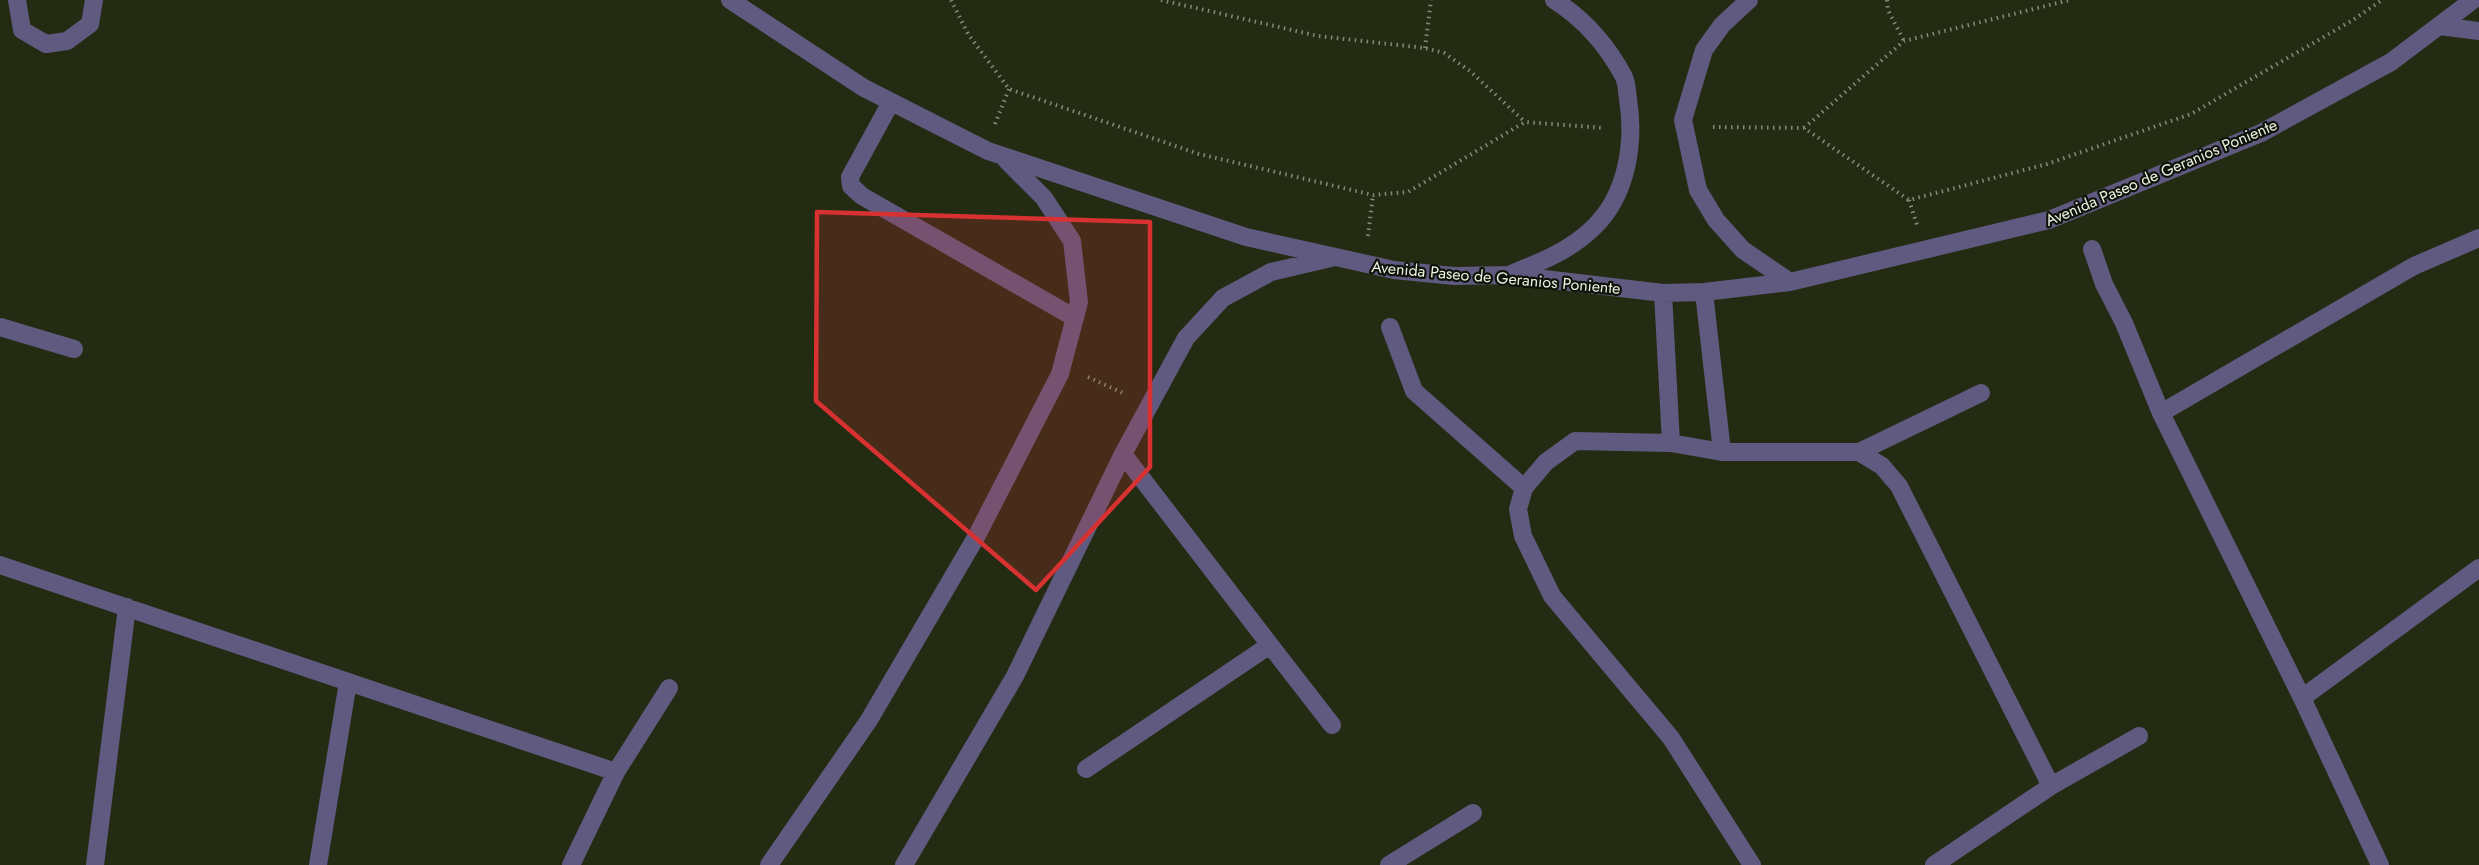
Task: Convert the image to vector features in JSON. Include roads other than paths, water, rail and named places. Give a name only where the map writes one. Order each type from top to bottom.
[{"type":"street","points":[[16,0],[22,30],[46,44],[67,41],[90,24],[94,0]]},
{"type":"street","name":"Avenida Paseo de Geranios Poniente","points":[[730,0],[864,88],[995,154],[1246,237],[1366,265],[1454,276],[1510,275],[1663,293],[1704,292],[1790,282],[2049,220],[2261,133],[2391,62],[2473,0]]},
{"type":"street","points":[[1510,275],[1560,254],[1595,227],[1617,193],[1628,163],[1631,121],[1625,79],[1600,40],[1578,15],[1554,0]]},
{"type":"street","points":[[1749,0],[1722,25],[1704,50],[1683,120],[1698,190],[1716,220],[1743,250],[1790,282]]},
{"type":"street","points":[[2439,26],[2479,31]]},
{"type":"street","points":[[891,102],[850,177],[851,186],[862,196],[1075,318]]},
{"type":"street","points":[[769,865],[869,720],[975,539],[1063,366],[1079,302],[1072,241],[1044,198],[995,154]]},
{"type":"street","points":[[2458,247],[2479,224]]},
{"type":"street","points":[[2161,413],[2414,266],[2479,238]]},
{"type":"street","points":[[2092,249],[2104,284],[2124,323],[2161,413],[2302,698],[2380,865]]},
{"type":"street","points":[[904,865],[1015,676],[1123,454],[1186,338],[1223,298],[1271,272],[1336,257]]},
{"type":"street","points":[[1704,292],[1722,452]]},
{"type":"street","points":[[1663,293],[1671,443]]},
{"type":"street","points":[[0,327],[74,349]]},
{"type":"street","points":[[1390,327],[1414,391],[1524,488]]},
{"type":"street","points":[[1752,865],[1671,738],[1552,596],[1523,536],[1518,509],[1524,488],[1546,462],[1575,441],[1671,443],[1722,452],[1859,452],[1981,393]]},
{"type":"street","points":[[1859,452],[1882,466],[1899,486],[2051,786]]},
{"type":"street","points":[[1123,454],[1332,725]]},
{"type":"street","points":[[0,565],[616,772]]},
{"type":"street","points":[[2302,698],[2479,568]]},
{"type":"street","points":[[95,865],[127,607]]},
{"type":"street","points":[[1086,770],[1270,645]]},
{"type":"street","points":[[318,865],[348,682]]},
{"type":"street","points":[[571,865],[616,772],[669,688]]},
{"type":"street","points":[[1934,865],[2051,786],[2139,735]]},
{"type":"street","points":[[1389,865],[1473,813]]}]
